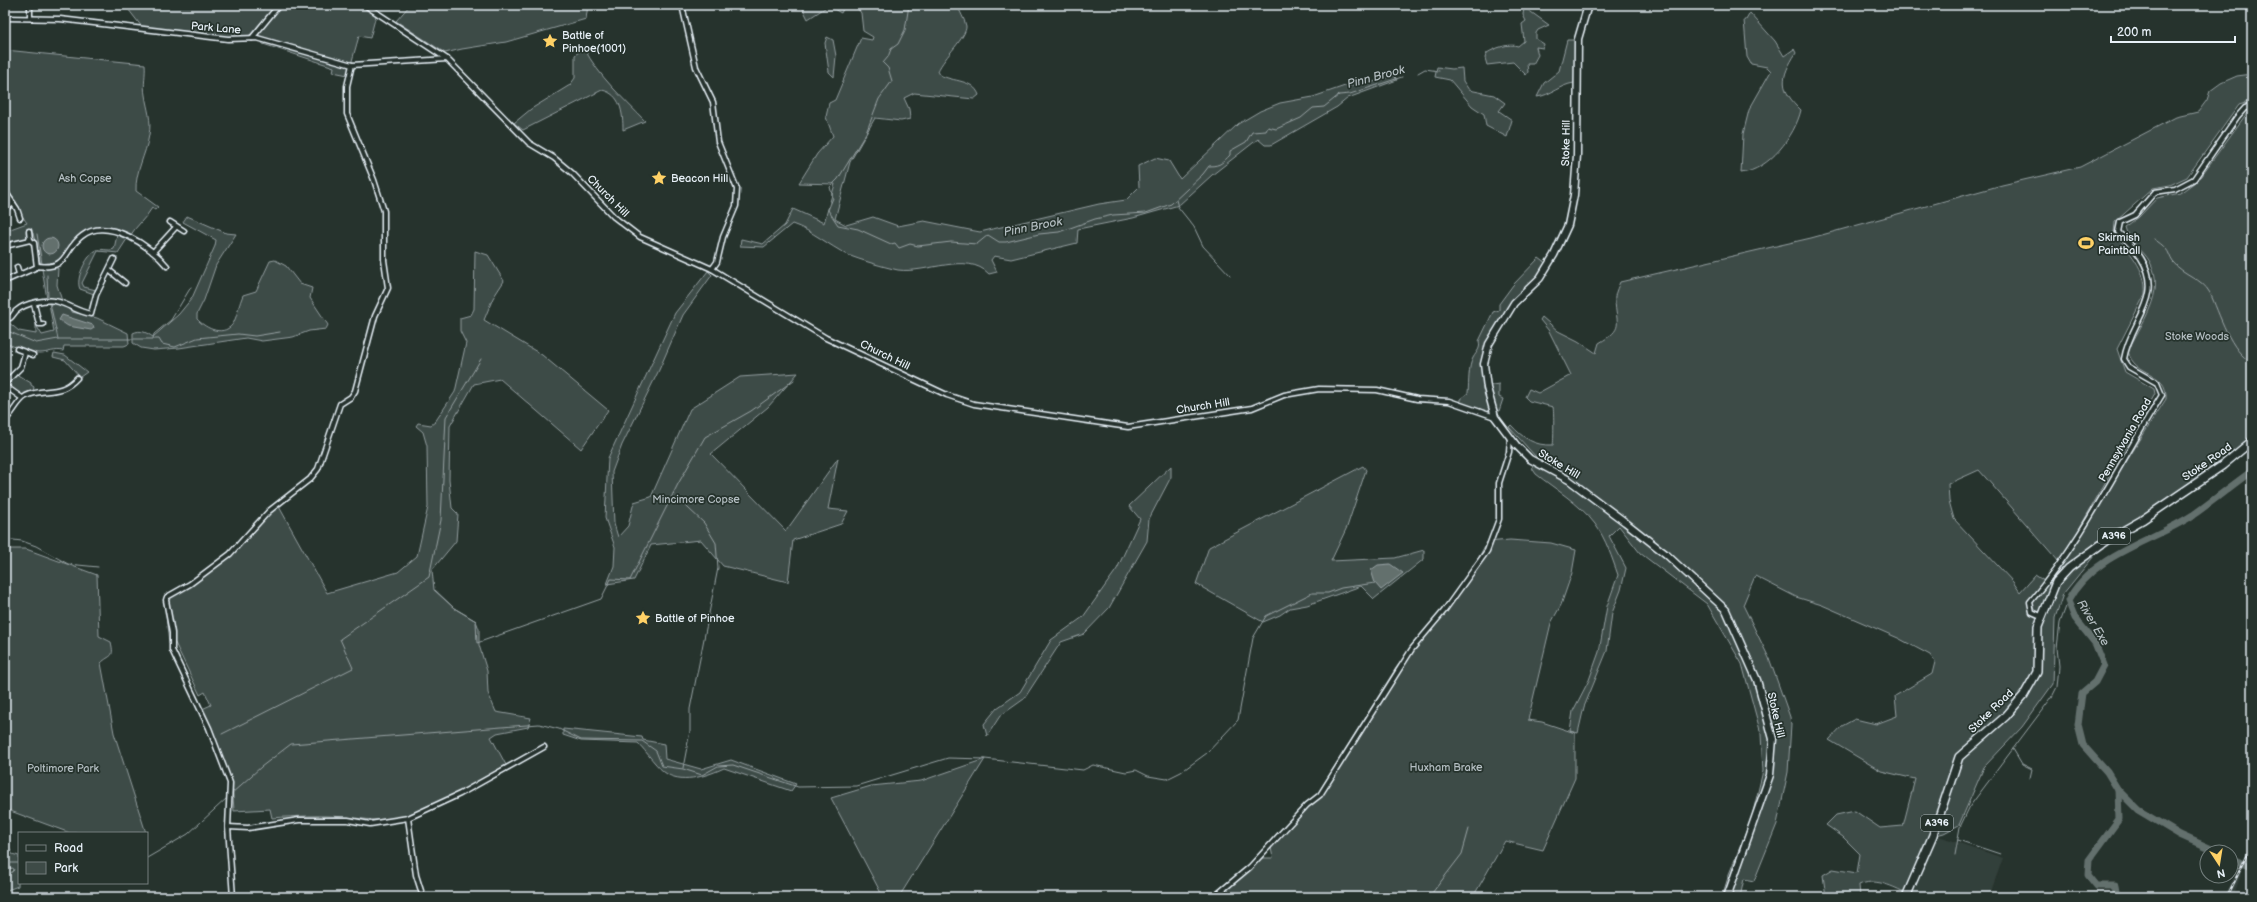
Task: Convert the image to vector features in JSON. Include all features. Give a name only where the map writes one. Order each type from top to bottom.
[{"type":"main road","name":"Stoke Road","points":[[1906,897],[1933,834],[1959,757],[2006,716],[2024,695],[2037,672],[2037,638],[2041,616],[2056,582],[2069,568],[2107,540],[2142,520],[2223,466],[2252,441]]},
{"type":"street","points":[[30,5],[30,18]]},
{"type":"street","points":[[252,38],[279,5]]},
{"type":"street","name":"Church Hill","points":[[365,5],[447,59],[529,143],[554,158],[627,228],[646,240],[712,269],[826,338],[859,352],[931,388],[974,404],[1128,427],[1252,408],[1284,395],[1300,391],[1362,389],[1377,390],[1417,399],[1449,401],[1495,417]]},
{"type":"street","points":[[682,5],[691,37],[695,63],[713,102],[718,142],[737,189],[736,206],[723,237],[717,262],[712,269]]},
{"type":"street","name":"Stoke Hill","points":[[1588,5],[1578,39],[1577,155],[1572,208],[1568,225],[1547,268],[1533,287],[1514,304],[1489,344],[1484,364],[1487,388],[1495,417],[1516,445],[1530,459],[1569,480],[1667,555],[1726,610],[1757,680],[1773,739],[1770,775],[1727,897]]},
{"type":"street","name":"Park Lane","points":[[5,18],[30,18],[84,22],[228,39],[252,38],[265,40],[352,65],[447,59]]},
{"type":"street","points":[[233,897],[228,827],[230,783],[209,728],[172,650],[172,634],[166,600],[167,597],[190,584],[230,554],[269,511],[310,479],[318,469],[340,404],[351,397],[355,391],[374,316],[388,288],[384,260],[384,212],[374,180],[347,114],[347,86],[352,65]]},
{"type":"street","name":"Pennsylvania Road","points":[[2041,616],[2032,612],[2030,602],[2054,573],[2090,520],[2162,395],[2157,383],[2129,368],[2124,359],[2126,345],[2150,296],[2150,278],[2141,258],[2118,232],[2120,222],[2135,215],[2155,192],[2175,189],[2194,179],[2237,117],[2245,108],[2252,107]]},
{"type":"street","points":[[5,191],[20,218]]},
{"type":"street","points":[[8,206],[13,203]]},
{"type":"street","points":[[170,222],[184,231]]},
{"type":"street","points":[[153,252],[176,227]]},
{"type":"street","points":[[5,281],[38,266],[52,266],[61,263],[77,240],[86,233],[97,230],[120,232],[153,252],[167,266]]},
{"type":"street","points":[[29,231],[30,240],[34,243],[38,266]]},
{"type":"street","points":[[5,246],[30,240]]},
{"type":"street","points":[[5,318],[10,318],[18,310],[48,301],[59,302],[74,310],[92,314],[96,295],[110,271],[114,259]]},
{"type":"street","points":[[17,267],[19,274]]},
{"type":"street","points":[[110,271],[125,282]]},
{"type":"street","points":[[34,304],[36,322],[43,324]]},
{"type":"street","points":[[36,314],[42,313]]},
{"type":"street","points":[[17,349],[33,355]]},
{"type":"street","points":[[22,398],[5,384],[21,367],[25,352]]},
{"type":"street","points":[[5,420],[22,398],[35,392],[46,393],[59,390],[77,378]]},
{"type":"street","points":[[59,390],[61,396]]},
{"type":"street","points":[[1214,897],[1250,867],[1307,805],[1320,795],[1412,649],[1444,611],[1487,551],[1500,519],[1499,483],[1509,448],[1510,436]]},
{"type":"street","points":[[1509,448],[1516,445]]},
{"type":"street","points":[[228,827],[248,828],[299,820],[348,820],[370,824],[408,818],[460,794],[544,747]]},
{"type":"street","points":[[408,818],[416,875],[423,897]]},
{"type":"shaded area","points":[[47,238],[53,238],[58,243],[56,252],[53,254],[47,254],[42,249],[42,243]]},
{"type":"shaded area","points":[[62,315],[93,325],[94,328],[91,330],[68,326],[59,320]]},
{"type":"shaded area","points":[[1390,564],[1403,573],[1381,590],[1375,583],[1371,570],[1378,565]]},
{"type":"shaded area","points":[[1936,835],[2003,858],[1989,897],[1927,897],[1913,893]]},
{"type":"shaded area","points":[[2230,884],[2238,884],[2233,897],[2224,897]]},
{"type":"green space","points":[[125,5],[276,5],[250,35],[229,38],[142,27]]},
{"type":"green space","points":[[280,5],[362,5],[376,15],[370,38],[359,36],[348,75],[333,72],[334,67],[263,44],[258,36],[261,28]]},
{"type":"green space","points":[[410,5],[588,5],[586,19],[506,42],[445,53],[396,21]]},
{"type":"green space","points":[[806,5],[845,5],[841,13],[828,6],[808,19],[803,9]]},
{"type":"green space","points":[[855,5],[958,5],[966,26],[965,31],[938,71],[940,75],[967,83],[976,90],[979,95],[974,99],[914,93],[904,98],[909,109],[910,119],[901,121],[875,118],[850,162],[835,219],[846,225],[873,217],[898,226],[924,221],[980,232],[1099,204],[1126,200],[1139,187],[1138,166],[1155,158],[1169,161],[1180,179],[1238,124],[1260,111],[1280,103],[1313,97],[1345,86],[1373,82],[1394,75],[1397,80],[1348,98],[1337,107],[1271,145],[1265,145],[1258,139],[1212,175],[1179,205],[1133,218],[1078,229],[1077,243],[1011,259],[994,256],[991,260],[997,272],[989,274],[980,267],[969,264],[946,265],[909,270],[892,269],[848,255],[807,230],[792,224],[764,247],[740,246],[741,239],[763,244],[785,225],[793,209],[824,223],[835,184],[799,183],[817,154],[833,136],[826,117],[829,103],[835,100],[861,38],[872,40],[873,37],[863,31],[861,13]]},
{"type":"green space","points":[[1524,7],[1549,25],[1538,30],[1536,33],[1536,39],[1544,44],[1543,48],[1536,47],[1538,55],[1533,64],[1527,64],[1528,72],[1526,75],[1513,62],[1487,65],[1485,58],[1487,53],[1502,46],[1518,46],[1524,41],[1522,24],[1526,21],[1523,15]]},
{"type":"green space","points":[[1750,13],[1775,41],[1784,56],[1794,49],[1796,53],[1787,70],[1784,83],[1789,96],[1801,110],[1798,120],[1787,141],[1771,159],[1761,166],[1741,173],[1743,134],[1749,110],[1771,71],[1767,67],[1751,64],[1747,57],[1744,20],[1746,20]]},
{"type":"green space","points":[[827,37],[833,40],[836,56],[834,77],[829,72],[825,43]]},
{"type":"green space","points":[[1567,40],[1575,40],[1577,45],[1574,83],[1537,97],[1544,83],[1559,71]]},
{"type":"green space","points":[[584,48],[604,78],[645,121],[623,130],[620,105],[613,96],[602,90],[523,130],[514,123],[531,109],[570,85],[575,78],[575,55]]},
{"type":"green space","name":"Ash Copse","points":[[5,50],[145,64],[144,91],[150,119],[150,130],[148,142],[137,177],[136,191],[158,207],[155,210],[152,208],[130,236],[119,231],[99,228],[86,231],[78,237],[64,257],[57,264],[41,265],[33,233],[27,231],[28,239],[5,245],[5,231],[27,223],[6,190],[4,184],[5,167],[8,156],[5,155]]},
{"type":"green space","points":[[1437,67],[1452,69],[1462,68],[1463,81],[1469,90],[1494,95],[1505,103],[1499,111],[1512,120],[1507,137],[1486,126],[1484,114],[1472,106],[1450,80],[1435,77]]},
{"type":"green space","name":"Stoke Woods","points":[[2252,74],[2252,101],[2239,105],[2187,177],[2170,185],[2153,188],[2115,222],[2114,233],[2136,261],[2143,276],[2145,285],[2145,294],[2117,349],[2125,372],[2154,389],[2155,394],[2060,563],[1979,470],[1948,484],[1949,501],[1954,519],[2013,582],[2020,592],[2035,575],[2050,585],[2049,579],[2065,558],[2166,399],[2165,389],[2162,383],[2137,366],[2131,360],[2128,351],[2150,308],[2154,296],[2155,285],[2154,273],[2150,262],[2129,237],[2125,227],[2139,217],[2157,198],[2180,193],[2198,180],[2247,113],[2252,112],[2252,437],[2219,468],[2107,540],[2063,594],[2055,618],[2053,684],[2022,727],[1984,767],[1959,825],[1944,833],[1929,837],[1904,892],[1882,883],[1870,882],[1859,885],[1860,897],[1826,897],[1823,875],[1833,869],[1857,873],[1860,854],[1843,837],[1826,825],[1836,815],[1855,811],[1880,828],[1903,826],[1915,779],[1881,771],[1829,740],[1842,726],[1855,719],[1876,724],[1897,716],[1895,696],[1932,674],[1935,662],[1930,655],[1898,638],[1822,605],[1796,597],[1755,576],[1743,605],[1769,658],[1790,717],[1791,725],[1788,772],[1777,824],[1754,881],[1744,879],[1740,897],[1722,897],[1729,874],[1751,820],[1763,771],[1761,734],[1742,664],[1707,604],[1640,553],[1619,526],[1609,536],[1626,568],[1621,590],[1612,613],[1607,651],[1584,707],[1578,733],[1570,731],[1573,711],[1589,680],[1599,652],[1607,606],[1618,575],[1606,542],[1595,524],[1575,503],[1536,474],[1532,468],[1536,457],[1509,427],[1511,425],[1520,434],[1535,443],[1553,445],[1553,407],[1529,401],[1525,397],[1529,389],[1538,393],[1571,375],[1549,331],[1540,320],[1542,317],[1558,331],[1578,341],[1596,353],[1599,343],[1607,338],[1616,329],[1617,321],[1615,298],[1620,282],[1811,238],[2002,185],[2080,167],[2176,117],[2198,112],[2207,100],[2210,91],[2221,83],[2237,76]]},
{"type":"green space","points":[[187,216],[226,233],[236,234],[216,265],[204,300],[197,314],[197,319],[201,323],[210,329],[221,331],[230,327],[234,322],[243,295],[256,291],[270,261],[275,260],[286,266],[300,284],[312,288],[310,298],[328,325],[326,329],[309,331],[293,337],[262,341],[246,338],[179,348],[154,350],[141,348],[133,343],[133,333],[141,331],[153,337],[179,314],[192,298],[215,246],[216,240],[183,222]]},
{"type":"green space","points":[[117,235],[127,239],[118,253],[98,251],[82,283],[84,287],[96,290],[94,294],[80,289],[80,274],[88,258],[97,250],[114,249]]},
{"type":"green space","points":[[475,251],[488,255],[504,281],[493,298],[484,320],[542,355],[608,410],[581,449],[500,379],[474,384],[450,426],[449,480],[452,508],[458,514],[456,541],[432,570],[434,590],[454,608],[476,621],[479,629],[479,645],[487,671],[488,693],[496,712],[531,718],[528,727],[497,733],[491,737],[506,765],[444,800],[427,808],[394,819],[379,820],[327,816],[272,818],[270,809],[234,811],[232,781],[202,709],[211,705],[205,692],[200,695],[175,643],[169,644],[164,597],[189,583],[230,552],[277,503],[327,593],[398,572],[417,556],[428,507],[427,446],[423,432],[416,426],[418,423],[431,425],[435,422],[455,392],[466,343],[460,331],[460,318],[471,315],[474,309]]},
{"type":"green space","points":[[1539,258],[1547,264],[1538,279],[1502,315],[1485,347],[1486,386],[1499,384],[1499,397],[1503,399],[1499,411],[1494,409],[1491,417],[1460,407],[1460,399],[1468,393],[1469,370],[1471,362],[1478,350],[1479,341],[1493,312],[1499,310],[1499,304],[1513,285]]},
{"type":"green space","points":[[58,268],[57,285],[62,301],[47,299],[42,269]]},
{"type":"green space","name":"Mincimore Copse","points":[[708,271],[712,275],[683,315],[659,370],[622,445],[612,472],[614,524],[618,537],[628,526],[634,502],[651,497],[690,409],[740,377],[798,373],[768,407],[711,454],[786,531],[838,458],[828,509],[848,511],[841,524],[793,540],[788,582],[723,566],[701,540],[651,545],[634,580],[607,584],[614,566],[615,547],[605,518],[608,458],[675,313]]},
{"type":"green space","points":[[52,302],[63,305],[72,312],[97,318],[128,333],[129,344],[124,346],[64,346],[63,351],[57,350],[36,353],[5,343],[5,321],[19,331],[36,334],[36,325],[42,335],[54,332],[49,303]]},
{"type":"green space","points":[[54,353],[65,355],[87,372],[80,377],[65,360],[53,357]]},
{"type":"green space","points":[[16,374],[31,383],[34,387],[33,391],[22,396],[8,386],[8,382]]},
{"type":"green space","points":[[1171,466],[1171,477],[1149,519],[1147,541],[1109,608],[1084,634],[1061,642],[1024,699],[1000,716],[987,736],[984,724],[997,708],[1020,692],[1051,640],[1083,617],[1117,569],[1140,519],[1129,506]]},
{"type":"green space","points":[[1363,466],[1366,470],[1347,527],[1331,561],[1395,558],[1424,550],[1424,559],[1374,599],[1361,586],[1307,605],[1290,608],[1280,615],[1263,622],[1196,584],[1209,547]]},
{"type":"green space","name":"Huxham Brake","points":[[1510,540],[1551,543],[1576,550],[1572,573],[1561,605],[1551,623],[1528,720],[1542,722],[1575,733],[1575,778],[1543,850],[1505,841],[1473,897],[1215,897],[1262,858],[1273,858],[1271,848],[1318,793],[1396,668],[1466,581],[1487,542]]},
{"type":"green space","name":"Poltimore Park","points":[[5,549],[26,549],[97,575],[99,636],[111,642],[112,647],[111,656],[101,663],[114,733],[146,832],[67,832],[5,809]]},
{"type":"green space","points":[[563,729],[642,737],[643,740],[664,744],[665,759],[701,769],[731,760],[796,784],[791,791],[724,768],[704,776],[689,778],[674,777],[663,772],[638,743],[581,741],[563,735]]},
{"type":"green space","points":[[985,759],[899,897],[883,897],[831,798],[871,786],[921,781]]},
{"type":"green space","points":[[5,844],[8,844],[12,854],[18,856],[18,886],[5,891],[5,878],[14,870],[13,868],[5,870]]},
{"type":"waterway","name":"Pinn Brook","points":[[909,5],[905,30],[898,44],[891,49],[888,57],[883,63],[888,68],[892,81],[879,99],[866,133],[838,179],[830,187],[833,198],[828,210],[838,225],[858,229],[891,244],[895,243],[899,248],[910,244],[918,246],[951,242],[977,244],[988,235],[999,242],[1006,242],[1039,234],[1059,232],[1095,219],[1113,215],[1146,213],[1171,204],[1203,174],[1209,166],[1221,163],[1230,155],[1230,151],[1246,142],[1252,132],[1266,131],[1268,127],[1276,129],[1301,118],[1313,108],[1324,107],[1339,95],[1350,94],[1402,77]]},
{"type":"waterway","name":"Pinn Brook","points":[[1418,73],[1425,69],[1439,71]]},
{"type":"waterway","points":[[2251,146],[2252,152]]},
{"type":"waterway","points":[[1176,200],[1178,207],[1194,227],[1203,246],[1230,275]]},
{"type":"waterway","points":[[37,234],[42,264]]},
{"type":"waterway","points":[[2154,239],[2165,248],[2177,266],[2207,288],[2226,332],[2232,342],[2238,351],[2252,362]]},
{"type":"waterway","points":[[47,275],[48,298]]},
{"type":"waterway","points":[[153,339],[154,334],[171,320],[191,287]]},
{"type":"waterway","points":[[50,303],[58,339]]},
{"type":"waterway","points":[[5,330],[36,343],[58,339],[159,339],[162,344],[175,347],[197,338],[238,334],[255,336],[280,332]]},
{"type":"waterway","points":[[222,734],[353,668],[340,639],[429,577],[441,520],[446,417],[481,359]]},
{"type":"waterway","points":[[435,590],[454,608],[476,621],[477,643],[601,599],[611,579],[630,580],[678,484],[705,437],[751,411],[794,380]]},
{"type":"waterway","name":"River Exe","points":[[2200,844],[2180,835],[2138,810],[2118,790],[2107,772],[2083,745],[2078,725],[2082,693],[2095,682],[2104,665],[2095,643],[2075,618],[2068,601],[2079,585],[2107,560],[2124,550],[2177,525],[2193,515],[2252,471]]},
{"type":"waterway","points":[[673,494],[704,523],[716,543],[718,568],[690,709],[690,731],[683,768]]},
{"type":"waterway","points":[[5,539],[22,541],[36,546],[68,564],[98,567]]},
{"type":"waterway","points":[[231,794],[261,767],[291,744],[539,724],[559,729],[581,740],[642,741],[656,751],[662,766],[683,769],[702,775],[718,766],[733,765],[798,787],[856,786],[948,758],[985,759],[1083,770],[1093,765],[1126,772],[1136,770],[1148,776],[1167,779],[1181,772],[1207,753],[1238,720],[1253,638],[1266,616],[1312,593],[1328,593],[1341,588],[1375,583]]},
{"type":"waterway","points":[[1955,855],[1960,827],[1970,806],[2052,697],[2057,687],[2059,666],[2057,648],[2060,623],[2068,601]]},
{"type":"waterway","points":[[2013,749],[2022,764],[2032,769],[2030,778]]},
{"type":"waterway","points":[[2117,897],[2115,886],[2097,886],[2088,875],[2089,860],[2119,819],[2118,790]]},
{"type":"waterway","points":[[148,857],[188,834],[227,798]]},
{"type":"waterway","points":[[1429,897],[1462,854],[1469,829]]},
{"type":"waterway","points":[[1958,840],[2000,854]]},
{"type":"waterway","name":"River Exe","points":[[2239,861],[2252,867]]},
{"type":"waterway","points":[[5,863],[18,863]]},
{"type":"railway","points":[[2227,897],[2252,845]]},
{"type":"place","name":"Battle of Pinhoe(1001)","points":[[550,41]]},
{"type":"place","name":"Beacon Hill","points":[[659,178]]},
{"type":"place","name":"Skirmish Paintball","points":[[2086,243]]},
{"type":"place","name":"Battle of Pinhoe","points":[[643,618]]}]
